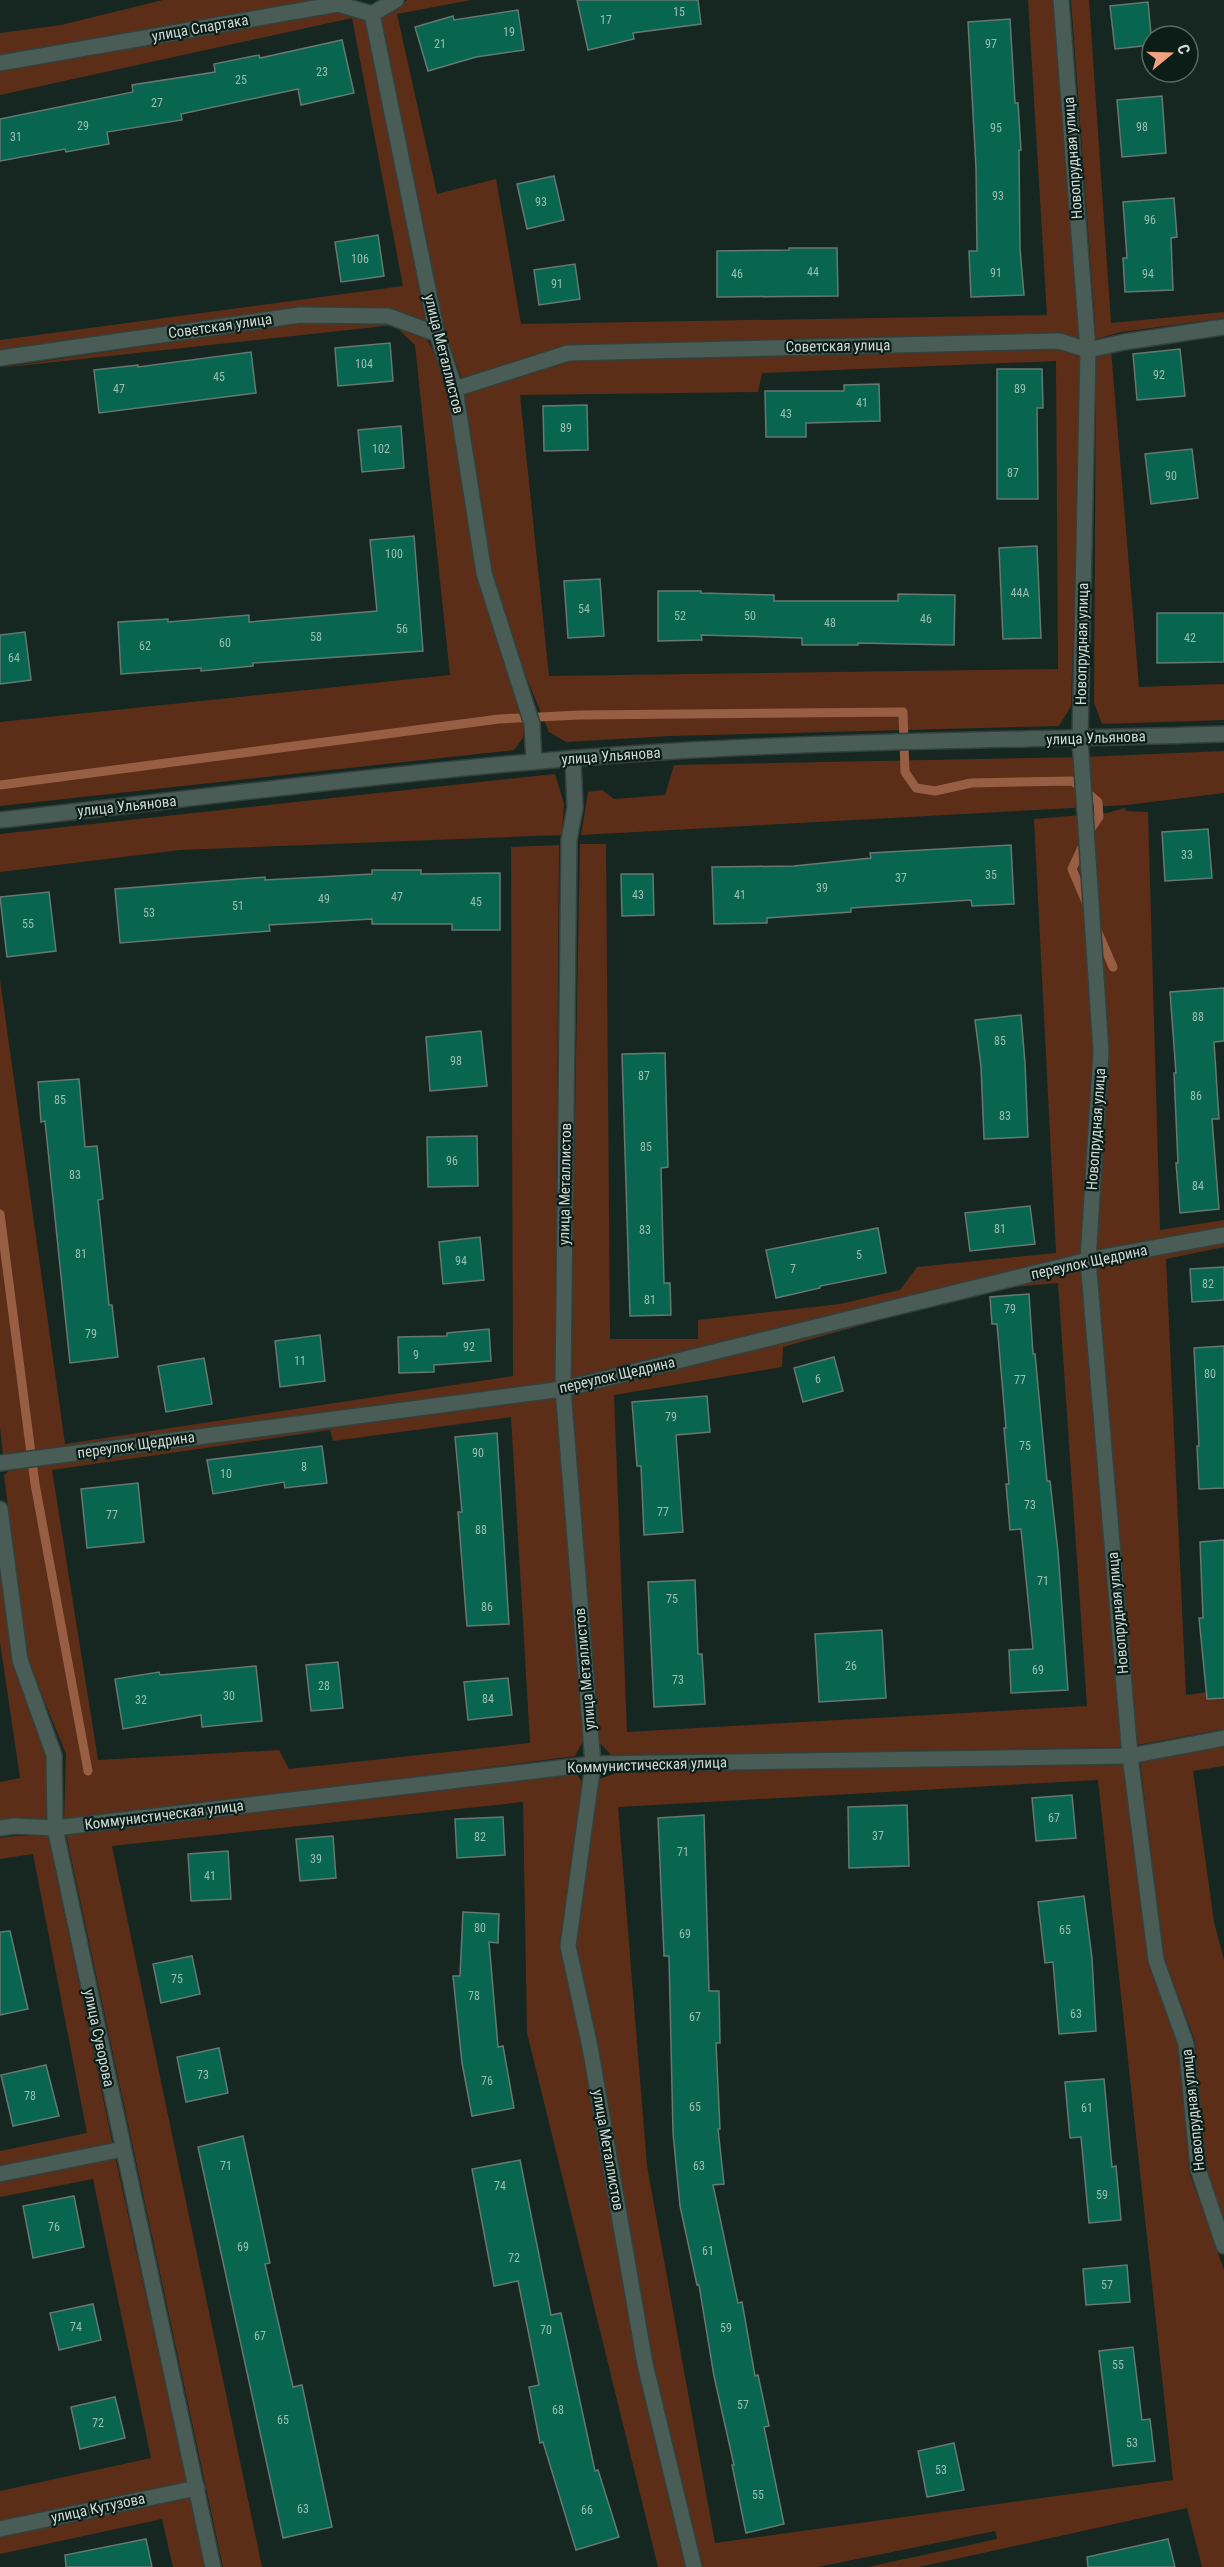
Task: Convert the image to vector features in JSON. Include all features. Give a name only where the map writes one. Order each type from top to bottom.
[{"type":"street","points":[[372,14],[396,0]]},
{"type":"street","name":"Новопрудная улица","points":[[1061,0],[1088,350],[1080,739],[1101,1052],[1088,1260],[1130,1756],[1156,1959],[1186,2044],[1198,2169],[1224,2246]]},
{"type":"street","name":"улица Спартака","points":[[0,63],[338,4],[372,14]]},
{"type":"street","name":"улица Металлистов","points":[[372,14],[437,334],[455,389],[484,573],[532,724],[534,762]]},
{"type":"street","name":"Советская улица","points":[[0,358],[300,315],[388,316],[437,334]]},
{"type":"street","points":[[1088,350],[1124,342],[1224,327]]},
{"type":"street","name":"Советская улица","points":[[455,389],[568,353],[1059,340],[1088,350]]},
{"type":"street","name":"улица Ульянова","points":[[0,820],[573,758],[784,745],[1224,734]]},
{"type":"street","name":"улица Металлистов","points":[[573,758],[575,808],[570,840],[563,1389],[593,1764],[568,1946],[590,2047],[645,2364],[694,2567]]},
{"type":"street","name":"переулок Щедрина","points":[[0,1463],[563,1389],[1088,1260],[1224,1235]]},
{"type":"street","name":"улица Суворова","points":[[0,1509],[20,1660],[54,1755],[55,1828],[213,2567]]},
{"type":"street","name":"Коммунистическая улица","points":[[0,1828],[14,1826],[55,1828],[593,1764],[1130,1756],[1224,1738]]},
{"type":"street","points":[[0,2174],[123,2149]]},
{"type":"street","name":"улица Кутузова","points":[[0,2529],[197,2488]]},
{"type":"shaded area","points":[[163,0],[321,0],[0,56],[0,33],[61,25]]},
{"type":"shaded area","points":[[407,0],[471,0],[397,14],[437,194],[496,179],[521,324],[1047,315],[1028,0],[1054,0],[1080,339],[1058,333],[565,346],[462,379],[445,333],[381,19]]},
{"type":"shaded area","points":[[1071,0],[1089,0],[1111,323],[1224,312],[1224,318],[1121,332],[1096,339]]},
{"type":"shaded area","points":[[341,9],[368,18],[428,322],[389,309],[0,354],[0,340],[403,286],[352,18],[0,95],[0,71]]},
{"type":"shaded area","points":[[303,322],[388,322],[425,337],[435,353],[450,394],[479,577],[524,723],[523,738],[514,750],[0,806],[0,722],[450,675],[415,345],[394,325],[0,368]]},
{"type":"shaded area","points":[[1058,348],[1082,358],[1071,706],[1059,726],[670,736],[566,742],[549,732],[524,672],[490,570],[463,395],[567,359]],"holes":[[[1056,361],[1058,669],[549,676],[520,395],[758,392],[762,373]]]},
{"type":"shaded area","points":[[1111,350],[1139,687],[1224,684],[1224,720],[1102,724],[1094,703],[1096,357]]},
{"type":"shaded area","points":[[1224,751],[1224,793],[1126,805],[581,835],[588,792],[602,790],[614,799],[665,795],[674,765],[1082,757]]},
{"type":"shaded area","points":[[555,774],[564,804],[562,835],[180,850],[0,872],[0,834]]},
{"type":"shaded area","points":[[1125,808],[1126,811],[1148,812],[1160,1230],[1224,1220],[1224,1228],[1083,1255],[570,1383],[580,844],[606,844],[610,1339],[698,1339],[698,1320],[840,1304],[900,1290],[917,1267],[1056,1253],[1034,819],[1107,813]]},
{"type":"shaded area","points":[[559,845],[555,1384],[3,1455],[0,1427],[0,980],[65,1444],[513,1376],[511,847]]},
{"type":"shaded area","points":[[1224,1240],[1224,1247],[1166,1259],[1186,1695],[1224,1690],[1224,1729],[1137,1745],[1094,1265]]},
{"type":"shaded area","points":[[1082,1267],[1124,1747],[612,1756],[599,1742],[570,1391],[937,1304],[783,1347],[782,1367],[614,1395],[627,1732],[1087,1706],[1058,1283],[991,1289]]},
{"type":"shaded area","points":[[556,1394],[583,1741],[575,1756],[64,1823],[66,1754],[28,1661],[4,1475],[10,1470]],"holes":[[[511,1417],[530,1743],[289,1769],[279,1750],[98,1760],[52,1470],[330,1430],[333,1441]]]},
{"type":"shaded area","points":[[0,1564],[13,1665],[47,1757],[47,1820],[12,1818],[0,1820],[0,1782],[20,1778],[0,1642]]},
{"type":"shaded area","points":[[1224,1745],[1224,1766],[1193,1771],[1214,1922],[1224,1960],[1224,2224],[1206,2168],[1195,2041],[1164,1958],[1140,1761]]},
{"type":"shaded area","points":[[1126,1763],[1149,1964],[1179,2046],[1189,2172],[1224,2270],[1224,2567],[1202,2567],[1187,2508],[919,2567],[868,2567],[997,2539],[995,2531],[818,2567],[703,2567],[652,2362],[575,1944],[597,1780],[616,1773]],"holes":[[[1098,1780],[1173,2480],[715,2543],[647,2166],[618,1807]]]},
{"type":"shaded area","points":[[577,1774],[582,1782],[559,1946],[581,2041],[636,2363],[685,2567],[658,2567],[527,2033],[523,1802],[112,1846],[262,2567],[223,2567],[66,1834]]},
{"type":"shaded area","points":[[48,1836],[113,2146],[0,2168],[0,2151],[87,2133],[33,1854],[0,1859],[0,1838]]},
{"type":"shaded area","points":[[115,2156],[187,2483],[0,2521],[0,2491],[151,2458],[93,2179],[0,2197],[0,2179]]},
{"type":"shaded area","points":[[190,2495],[204,2567],[173,2567],[162,2519],[0,2554],[0,2535]]},
{"type":"building","points":[[577,0],[698,0],[701,24],[633,33],[634,39],[588,50]]},
{"type":"building","points":[[1148,2],[1150,24],[1140,24],[1140,46],[1115,49],[1110,6]]},
{"type":"building","points":[[518,10],[524,50],[476,57],[428,71],[415,27],[453,16],[454,20]]},
{"type":"building","points":[[1010,19],[1015,103],[1018,103],[1021,150],[1019,150],[1020,249],[1024,295],[971,297],[969,251],[977,251],[976,168],[968,22]]},
{"type":"building","points":[[342,40],[354,93],[301,105],[298,89],[181,114],[182,120],[107,132],[109,144],[66,152],[65,149],[0,161],[0,119],[133,92],[132,85],[215,72],[214,64],[259,55],[260,58]]},
{"type":"building","points":[[1162,96],[1166,153],[1122,157],[1117,100]]},
{"type":"building","points":[[554,176],[564,220],[527,229],[517,184]]},
{"type":"building","points":[[1174,198],[1177,237],[1171,238],[1173,290],[1125,292],[1123,258],[1127,258],[1123,202]]},
{"type":"building","points":[[378,235],[384,276],[341,282],[335,242]]},
{"type":"building","points":[[789,248],[837,248],[838,296],[717,297],[717,251],[789,250]]},
{"type":"building","points":[[575,264],[580,299],[539,305],[534,270]]},
{"type":"building","points":[[390,343],[393,381],[338,386],[335,348]]},
{"type":"building","points":[[1180,349],[1185,396],[1137,400],[1133,354]]},
{"type":"building","points":[[251,352],[256,393],[99,413],[94,370],[138,365],[138,367]]},
{"type":"building","points":[[997,369],[1042,369],[1043,408],[1037,408],[1038,499],[997,499]]},
{"type":"building","points":[[879,384],[880,421],[806,423],[806,437],[766,437],[765,391],[844,391],[844,385]]},
{"type":"building","points":[[587,405],[588,450],[544,451],[543,406]]},
{"type":"building","points":[[401,426],[404,468],[362,472],[358,430]]},
{"type":"building","points":[[1192,449],[1198,498],[1151,504],[1145,454]]},
{"type":"building","points":[[414,536],[423,651],[253,663],[253,666],[201,671],[201,668],[121,674],[118,622],[168,619],[168,622],[249,615],[249,622],[377,611],[370,540]]},
{"type":"building","points":[[1037,546],[1041,638],[1003,639],[999,548]]},
{"type":"building","points":[[600,579],[604,636],[568,638],[564,581]]},
{"type":"building","points":[[658,591],[774,595],[774,601],[898,601],[898,594],[955,595],[954,645],[858,643],[858,645],[802,645],[802,638],[701,635],[702,640],[658,641]]},
{"type":"building","points":[[1157,613],[1224,613],[1224,662],[1157,663]]},
{"type":"building","points":[[25,632],[31,680],[0,684],[0,635]]},
{"type":"building","points":[[1208,829],[1212,878],[1165,881],[1162,832]]},
{"type":"building","points":[[1011,845],[1014,904],[972,906],[971,900],[851,908],[851,912],[767,918],[767,923],[714,924],[712,867],[794,866],[871,858],[870,853]]},
{"type":"building","points":[[372,870],[421,870],[421,874],[500,873],[500,930],[452,930],[452,924],[372,924],[372,919],[269,925],[270,931],[120,943],[115,889],[265,877],[265,880],[372,874]]},
{"type":"building","points":[[621,874],[653,874],[654,915],[622,916]]},
{"type":"building","points":[[49,892],[56,951],[7,957],[0,897]]},
{"type":"building","points":[[1224,988],[1224,1041],[1214,1042],[1219,1119],[1212,1119],[1219,1209],[1180,1213],[1176,1163],[1178,1163],[1174,1073],[1176,1073],[1170,992]]},
{"type":"building","points":[[1021,1015],[1028,1137],[984,1139],[981,1067],[975,1020]]},
{"type":"building","points":[[481,1031],[487,1086],[430,1091],[426,1037]]},
{"type":"building","points":[[665,1053],[668,1167],[661,1168],[664,1283],[670,1283],[671,1315],[630,1316],[622,1054]]},
{"type":"building","points":[[79,1079],[85,1147],[97,1146],[103,1199],[98,1200],[109,1305],[112,1305],[118,1357],[70,1363],[45,1121],[41,1122],[38,1082]]},
{"type":"building","points":[[477,1136],[478,1186],[428,1187],[427,1137]]},
{"type":"building","points":[[1030,1206],[1035,1244],[970,1251],[965,1213]]},
{"type":"building","points":[[878,1228],[886,1273],[820,1286],[820,1288],[776,1298],[766,1250]]},
{"type":"building","points":[[480,1237],[484,1280],[443,1284],[439,1242]]},
{"type":"building","points":[[1224,1267],[1224,1300],[1192,1302],[1190,1269]]},
{"type":"building","points":[[1029,1294],[1047,1481],[1050,1481],[1058,1552],[1068,1690],[1011,1693],[1009,1650],[1033,1649],[1021,1529],[1010,1530],[1006,1484],[1009,1484],[1004,1428],[1006,1428],[997,1324],[992,1324],[990,1297]]},
{"type":"building","points":[[489,1329],[491,1361],[434,1365],[434,1372],[399,1373],[398,1337],[447,1336],[447,1333]]},
{"type":"building","points":[[320,1335],[325,1381],[280,1387],[275,1341]]},
{"type":"building","points":[[1224,1346],[1224,1488],[1199,1489],[1194,1348]]},
{"type":"building","points":[[834,1357],[843,1391],[803,1402],[794,1368]]},
{"type":"building","points":[[204,1358],[212,1404],[166,1412],[158,1366]]},
{"type":"building","points":[[707,1396],[710,1432],[676,1435],[683,1532],[644,1535],[641,1466],[637,1466],[632,1402]]},
{"type":"building","points":[[497,1433],[509,1624],[467,1626],[458,1512],[462,1512],[455,1437]]},
{"type":"building","points":[[322,1446],[327,1483],[285,1488],[284,1482],[213,1494],[207,1460]]},
{"type":"building","points":[[138,1483],[144,1542],[87,1548],[81,1489]]},
{"type":"building","points":[[1224,1540],[1224,1698],[1207,1699],[1199,1618],[1203,1618],[1200,1542]]},
{"type":"building","points":[[695,1580],[698,1654],[702,1654],[705,1704],[654,1707],[648,1582]]},
{"type":"building","points":[[882,1630],[886,1698],[819,1702],[815,1634]]},
{"type":"building","points":[[338,1662],[343,1708],[311,1711],[306,1665]]},
{"type":"building","points":[[256,1666],[262,1721],[202,1727],[201,1715],[123,1729],[115,1679],[159,1672],[160,1675]]},
{"type":"building","points":[[508,1678],[512,1715],[468,1720],[464,1682]]},
{"type":"building","points":[[1072,1795],[1076,1838],[1036,1841],[1032,1798]]},
{"type":"building","points":[[907,1805],[909,1866],[849,1868],[848,1807]]},
{"type":"building","points":[[704,1815],[709,1991],[719,1991],[720,2043],[716,2043],[720,2129],[718,2129],[724,2184],[713,2185],[738,2303],[742,2302],[755,2376],[758,2375],[769,2426],[764,2427],[784,2524],[746,2533],[732,2465],[734,2465],[714,2376],[699,2285],[697,2285],[680,2206],[673,2133],[669,1956],[664,1956],[658,1818]]},
{"type":"building","points":[[503,1817],[505,1855],[457,1858],[455,1819]]},
{"type":"building","points":[[333,1836],[336,1878],[300,1881],[296,1839]]},
{"type":"building","points":[[228,1851],[231,1899],[191,1901],[188,1854]]},
{"type":"building","points":[[1084,1896],[1092,1958],[1096,2031],[1059,2034],[1053,1962],[1045,1963],[1038,1902]]},
{"type":"building","points":[[463,1912],[499,1914],[498,1943],[489,1942],[498,2047],[503,2046],[514,2108],[472,2116],[462,2063],[453,1976],[460,1976]]},
{"type":"building","points":[[10,1931],[28,2009],[0,2015],[0,1932]]},
{"type":"building","points":[[192,1956],[200,1994],[161,2003],[153,1964]]},
{"type":"building","points":[[219,2048],[228,2093],[186,2102],[177,2057]]},
{"type":"building","points":[[46,2065],[59,2116],[13,2126],[1,2075]]},
{"type":"building","points":[[1104,2079],[1112,2167],[1116,2166],[1121,2220],[1089,2223],[1081,2137],[1070,2138],[1065,2082]]},
{"type":"building","points":[[243,2136],[270,2263],[265,2264],[293,2387],[302,2385],[332,2527],[283,2538],[198,2147]]},
{"type":"building","points":[[520,2160],[551,2315],[561,2313],[595,2471],[598,2470],[619,2537],[576,2550],[543,2442],[540,2443],[529,2387],[539,2385],[518,2281],[494,2286],[472,2169]]},
{"type":"building","points":[[74,2196],[84,2247],[33,2258],[23,2206]]},
{"type":"building","points":[[1127,2265],[1130,2302],[1086,2305],[1083,2269]]},
{"type":"building","points":[[93,2304],[101,2340],[59,2350],[50,2313]]},
{"type":"building","points":[[1133,2347],[1142,2420],[1150,2419],[1155,2461],[1113,2466],[1099,2351]]},
{"type":"building","points":[[115,2397],[125,2438],[80,2449],[71,2407]]},
{"type":"building","points":[[954,2443],[964,2490],[927,2497],[918,2451]]},
{"type":"building","points":[[146,2539],[152,2567],[66,2567],[65,2555]]},
{"type":"building","points":[[1168,2539],[1175,2567],[1088,2567],[1087,2557]]},
{"type":"waterway","points":[[0,785],[499,719],[580,715],[903,712],[905,772],[916,788],[935,791],[971,783],[1073,781],[1098,802],[1099,817],[1090,830],[1072,869],[1087,904]]},
{"type":"waterway","points":[[1096,928],[1113,967]]},
{"type":"waterway","points":[[0,1214],[35,1484],[88,1771]]}]
